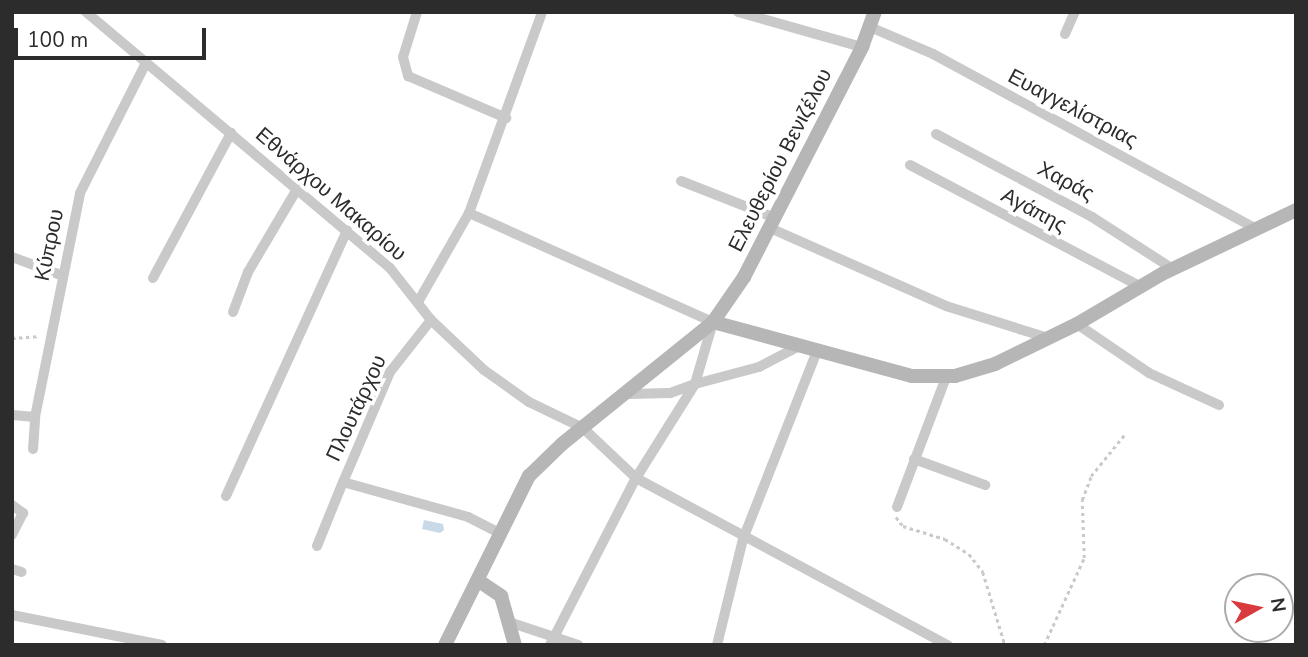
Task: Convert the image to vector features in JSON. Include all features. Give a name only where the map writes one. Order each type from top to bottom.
[{"type":"street","name":"Εθνάρχου Μακαρίου","points":[[86,12],[103,17],[146,63],[390,268],[431,320],[484,370],[529,402],[583,428],[636,478],[743,539],[948,645]]},
{"type":"street","points":[[417,12],[403,57],[408,76],[506,118]]},
{"type":"street","points":[[418,302],[469,213],[506,118],[542,12]]},
{"type":"street","points":[[738,12],[862,47]]},
{"type":"street","name":"Ελευθερίου Βενιζέλου","points":[[446,645],[480,581],[529,476],[583,428],[713,322],[773,223],[862,47],[875,12]]},
{"type":"street","points":[[1065,34],[1075,12]]},
{"type":"street","name":"Ευαγγελίστριας","points":[[870,27],[933,54],[1256,229]]},
{"type":"street","name":"Κύπρου","points":[[33,449],[34,417],[61,275],[80,193],[146,63]]},
{"type":"street","points":[[153,278],[231,133]]},
{"type":"street","name":"Χαράς","points":[[936,134],[1092,217],[1173,269]]},
{"type":"street","name":"Αγάπης","points":[[910,165],[1141,287]]},
{"type":"street","points":[[681,181],[946,306],[1048,338]]},
{"type":"street","points":[[233,312],[248,272],[297,189]]},
{"type":"street","points":[[469,213],[713,322],[912,376],[946,377],[976,372],[1048,338],[1173,269],[1296,211]]},
{"type":"street","points":[[226,496],[347,230]]},
{"type":"street","points":[[12,257],[61,275]]},
{"type":"street","name":"Πλουτάρχου","points":[[431,320],[390,372],[343,482],[456,513],[501,534]]},
{"type":"street","points":[[551,641],[636,478],[695,384],[713,322]]},
{"type":"street","points":[[1077,324],[1149,373],[1219,405]]},
{"type":"street","points":[[628,394],[670,393],[759,367],[802,344]]},
{"type":"street","points":[[717,645],[743,539],[818,349]]},
{"type":"street","points":[[897,507],[946,377]]},
{"type":"street","points":[[12,415],[34,417]]},
{"type":"street","points":[[914,459],[985,485]]},
{"type":"street","points":[[317,547],[343,482]]},
{"type":"street","points":[[12,505],[23,513],[12,535]]},
{"type":"street","points":[[480,581],[497,589],[515,645]]},
{"type":"street","points":[[12,615],[162,645]]},
{"type":"street","points":[[509,622],[551,641],[578,645]]},
{"type":"path","points":[[12,338],[51,332]]},
{"type":"path","points":[[1044,645],[1084,558],[1082,500],[1091,476],[1125,434]]},
{"type":"path","points":[[897,507],[896,517],[903,526],[945,539],[976,563],[992,596],[1005,645]]},
{"type":"water","points":[[424,520],[443,524],[444,530],[440,533],[422,529]]}]
